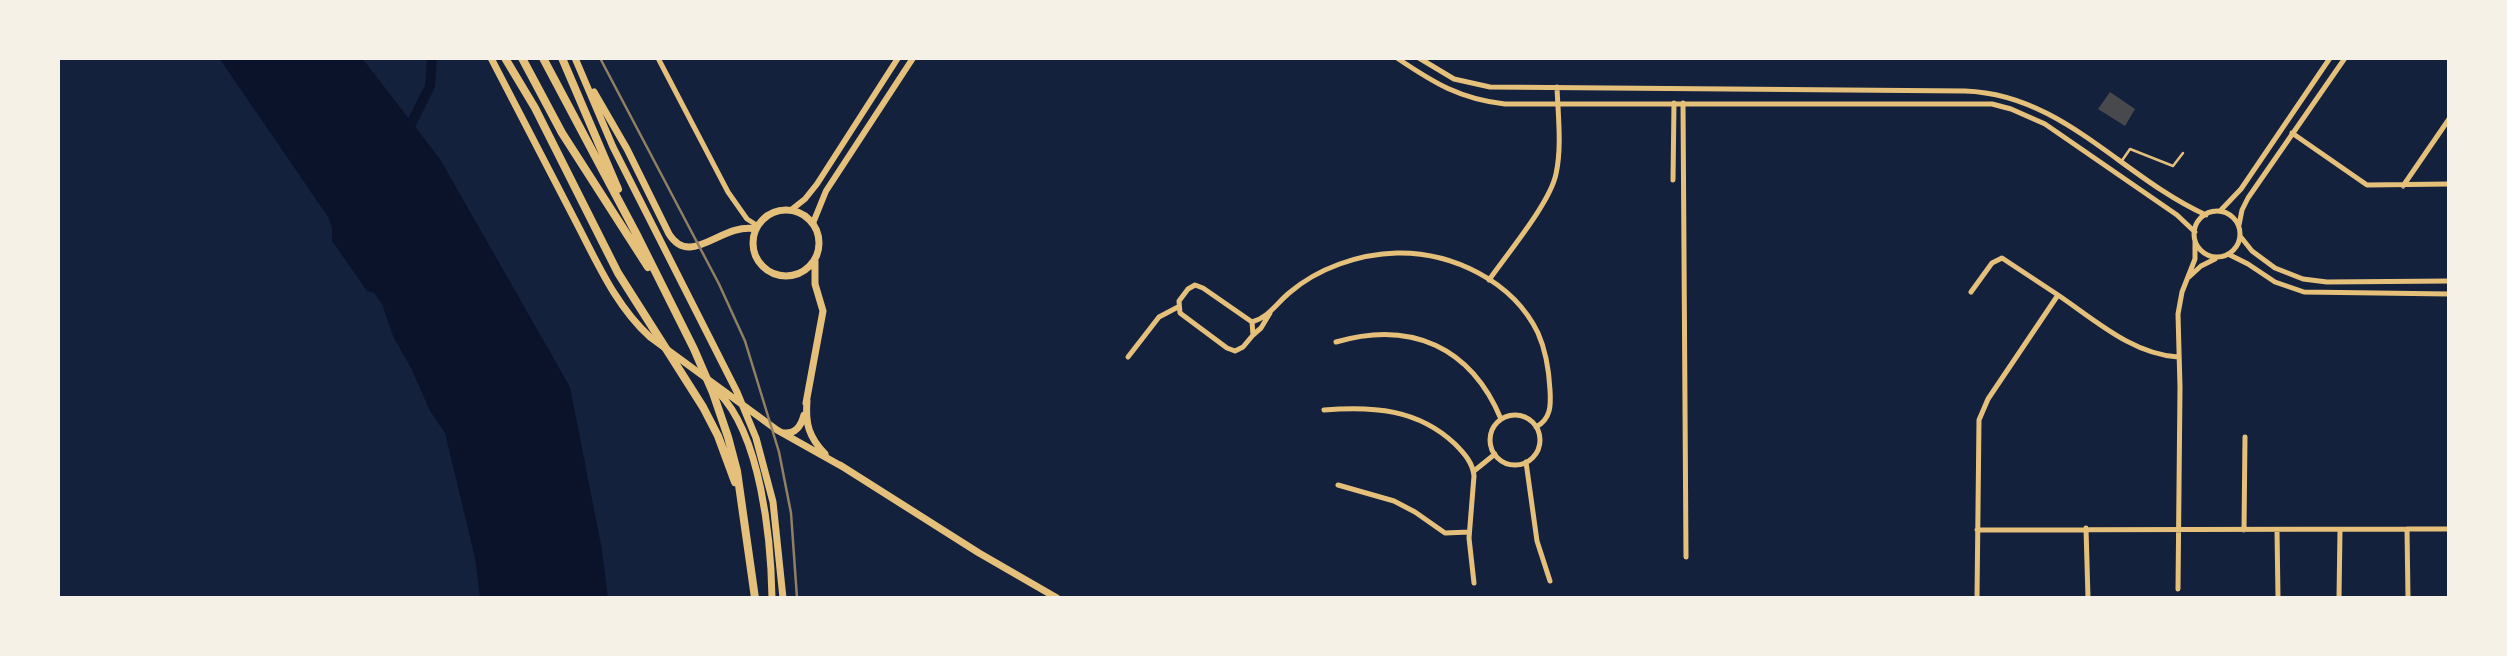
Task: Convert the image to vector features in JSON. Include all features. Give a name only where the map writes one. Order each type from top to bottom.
[{"type":"main road","points":[[491,58],[620,304],[650,337],[703,377],[777,430],[843,467]]},
{"type":"main road","points":[[505,58],[535,108],[618,273],[703,407],[743,502]]},
{"type":"main road","points":[[522,58],[562,133],[660,284]]},
{"type":"main road","points":[[543,58],[638,237]]},
{"type":"main road","points":[[562,58],[638,237],[713,393],[733,454],[743,502],[755,598]]},
{"type":"main road","points":[[577,61],[627,149],[671,237],[683,248],[693,248],[737,229],[757,228]]},
{"type":"main road","points":[[577,61],[613,147],[752,427],[771,490],[779,542],[783,598]]},
{"type":"main road","points":[[777,430],[788,433],[798,428],[807,401],[823,304],[815,284],[815,259],[819,241],[813,223],[791,210],[774,212],[757,228],[753,240],[756,257],[771,273],[793,276],[808,268],[815,259]]},
{"type":"main road","points":[[703,377],[729,404],[747,438],[760,491],[772,598]]},
{"type":"main road","points":[[807,401],[807,424],[812,438],[828,458],[979,553],[1057,598]]},
{"type":"street","points":[[658,58],[728,192],[747,219],[757,228]]},
{"type":"street","points":[[791,210],[805,199],[817,184],[898,58]]},
{"type":"street","points":[[813,223],[827,191],[913,58]]},
{"type":"street","points":[[1397,58],[1434,83],[1471,98],[1506,104],[1959,103],[2003,107],[2053,129],[2177,215],[2194,232]]},
{"type":"street","points":[[1419,58],[1443,74],[1469,84],[1501,87],[1992,93],[2015,98],[2042,109],[2177,200],[2206,215]]},
{"type":"street","points":[[2178,589],[2178,307],[2195,259],[2194,232],[2198,222],[2206,215],[2220,211],[2241,189],[2330,58]]},
{"type":"street","points":[[2187,279],[2205,263],[2225,256],[2235,247],[2240,236],[2242,210],[2248,198],[2345,58]]},
{"type":"street","points":[[1489,280],[1551,190],[1556,176],[1557,87]]},
{"type":"street","points":[[1673,180],[1674,103]]},
{"type":"street","points":[[1683,103],[1685,558]]},
{"type":"street","points":[[2403,186],[2449,119]]},
{"type":"street","points":[[2292,133],[2367,185],[2449,184]]},
{"type":"street","points":[[2220,211],[2230,214],[2239,225]]},
{"type":"street","points":[[2240,236],[2252,251],[2274,268],[2303,279],[2328,282],[2449,281]]},
{"type":"street","points":[[2195,241],[2207,254],[2242,261],[2275,282],[2300,292],[2449,294]]},
{"type":"street","points":[[1178,307],[1184,316],[1230,350],[1241,348],[1291,292],[1312,277],[1341,264],[1374,255],[1405,253],[1433,256],[1461,265],[1489,280],[1510,297],[1536,329],[1549,372],[1551,404],[1547,417],[1536,427]]},
{"type":"street","points":[[1971,292],[1992,263],[2002,258],[2127,342],[2154,354],[2178,357]]},
{"type":"street","points":[[1128,357],[1159,317],[1178,307],[1188,289],[1199,285],[1252,322]]},
{"type":"street","points":[[1977,598],[1977,435],[1981,414],[1988,398],[2058,295]]},
{"type":"street","points":[[1252,322],[1270,313]]},
{"type":"street","points":[[1252,322],[1253,335]]},
{"type":"street","points":[[1336,342],[1386,333],[1435,345],[1459,359],[1475,375],[1489,393],[1502,419]]},
{"type":"street","points":[[1324,410],[1370,408],[1414,417],[1449,439],[1468,458],[1474,471],[1469,532],[1474,583]]},
{"type":"street","points":[[1524,416],[1536,427],[1540,436],[1539,446],[1532,458],[1526,462],[1507,463],[1495,454],[1491,436],[1493,429],[1502,419],[1524,416]]},
{"type":"street","points":[[2244,530],[2245,436]]},
{"type":"street","points":[[1474,471],[1495,454]]},
{"type":"street","points":[[1526,462],[1537,541],[1550,581]]},
{"type":"street","points":[[1338,485],[1394,501],[1445,533],[1469,532]]},
{"type":"street","points":[[2086,528],[2088,598]]},
{"type":"street","points":[[2407,529],[2408,598]]},
{"type":"street","points":[[1978,530],[2449,529]]},
{"type":"street","points":[[2277,530],[2278,598]]},
{"type":"street","points":[[2339,598],[2340,530]]},
{"type":"lane","points":[[2121,162],[2130,149],[2173,166],[2183,153]]},
{"type":"water","points":[[219,58],[362,58],[440,159],[570,387],[602,550],[608,598],[480,598],[475,558],[445,433],[430,411],[393,336],[382,304],[374,293],[367,291],[332,241],[332,228],[328,217]]},
{"type":"building","points":[[2110,92],[2135,109],[2125,126],[2098,109]]},
{"type":"waterway","points":[[406,134],[430,86],[432,58]]},
{"type":"railway","points":[[600,58],[719,284],[745,341],[779,452],[791,513],[797,598]]}]
